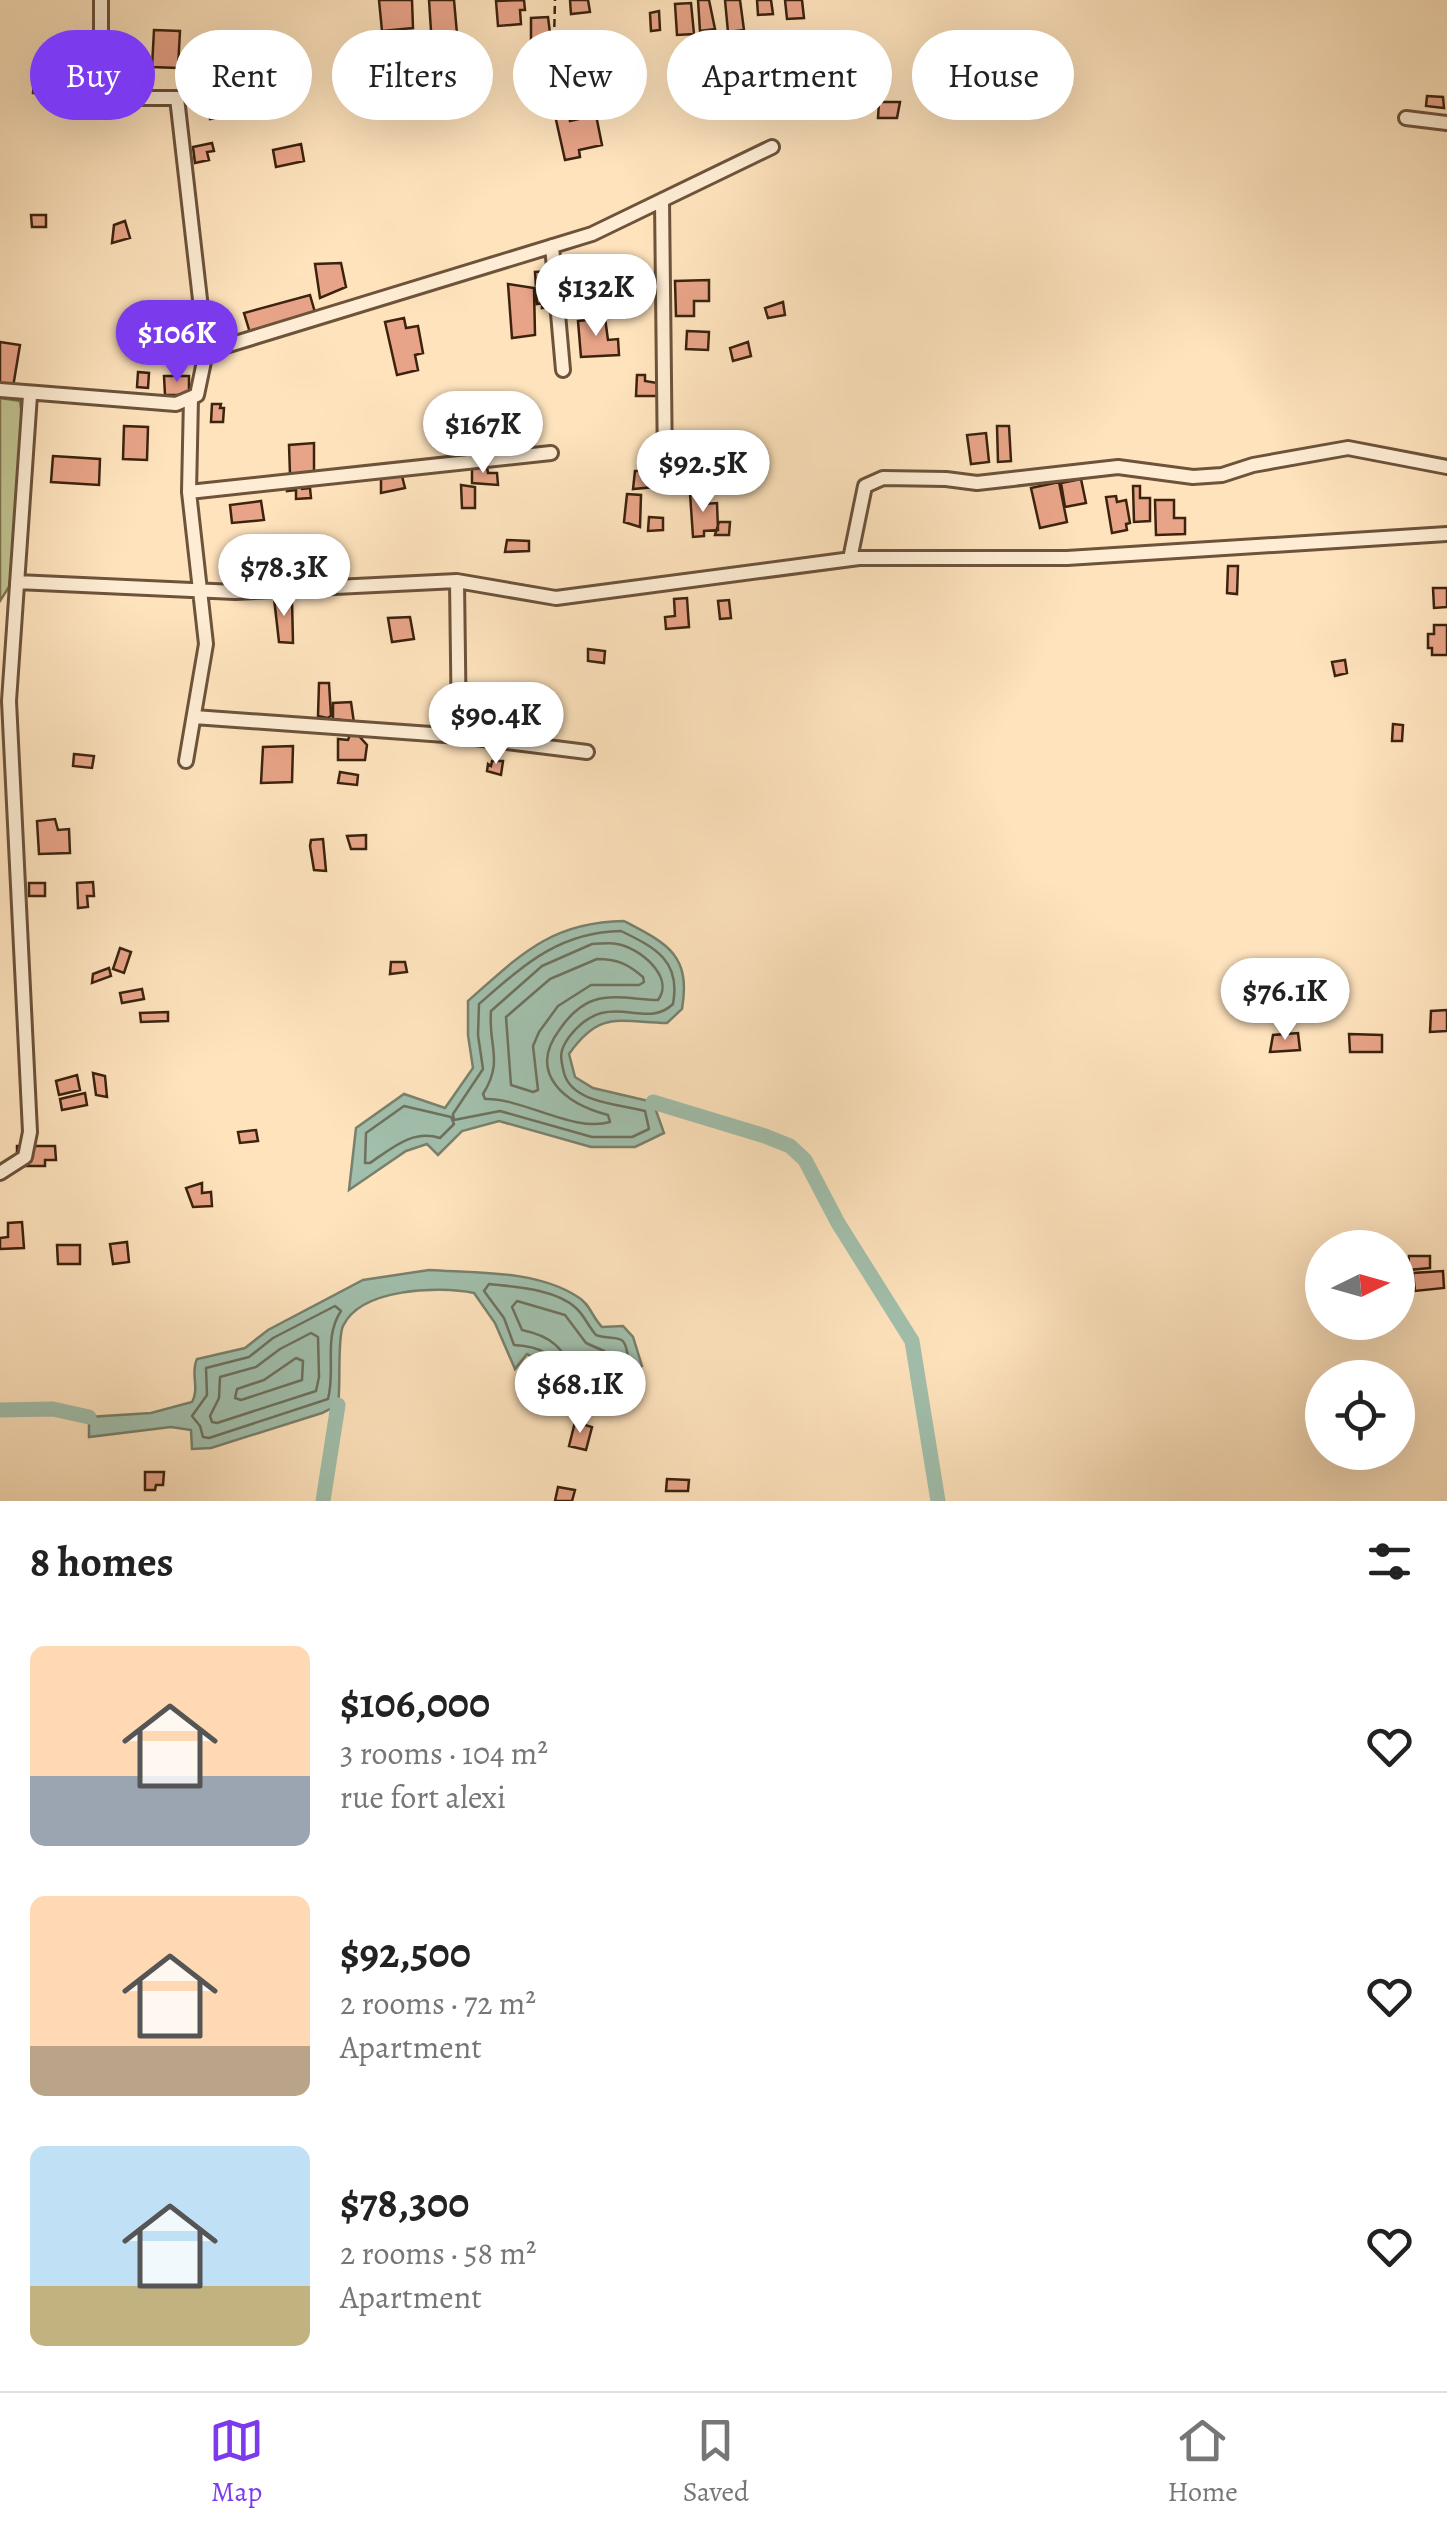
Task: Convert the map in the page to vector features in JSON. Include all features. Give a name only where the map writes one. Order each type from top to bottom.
[{"type":"street","points":[[0,390],[176,404],[197,395],[206,352],[177,98],[101,98],[101,0]]},
{"type":"street","points":[[1406,118],[1447,123]]},
{"type":"street","points":[[206,352],[592,234],[772,147]]},
{"type":"street","points":[[662,200],[666,468]]},
{"type":"street","points":[[552,246],[563,370]]},
{"type":"street","points":[[0,1173],[25,1158],[30,1132],[5,702],[30,394]]},
{"type":"street","points":[[186,762],[206,644],[189,492],[191,398]]},
{"type":"street","points":[[850,559],[866,486],[883,478],[946,478],[976,483],[1118,467],[1193,477],[1348,448],[1447,467]]},
{"type":"street","points":[[189,492],[551,453]]},
{"type":"street","points":[[17,582],[235,592],[457,582],[556,598],[850,559],[1067,558],[1447,534]]},
{"type":"street","points":[[457,582],[458,736]]},
{"type":"street","points":[[194,717],[458,736],[587,752]]},
{"type":"path","points":[[554,30],[555,0]]},
{"type":"green space","points":[[0,398],[20,401],[24,430],[12,582],[0,601]]},
{"type":"water","points":[[624,921],[673,953],[683,976],[682,1009],[667,1023],[623,1021],[601,1025],[590,1030],[569,1054],[575,1077],[593,1088],[653,1102],[664,1133],[635,1147],[591,1147],[499,1121],[462,1131],[438,1155],[427,1144],[406,1151],[349,1190],[356,1128],[404,1094],[445,1108],[473,1068],[468,1001],[538,944],[576,927]]},
{"type":"water","points":[[429,1270],[506,1274],[562,1288],[582,1300],[602,1327],[623,1326],[633,1337],[642,1366],[618,1376],[612,1391],[593,1400],[563,1400],[546,1364],[527,1354],[515,1369],[495,1323],[474,1293],[421,1290],[383,1297],[352,1313],[343,1326],[340,1341],[338,1405],[322,1413],[211,1448],[192,1449],[191,1430],[171,1427],[89,1437],[89,1417],[151,1413],[192,1402],[197,1359],[245,1348],[268,1330],[363,1280]]},
{"type":"building","points":[[379,0],[412,0],[413,28],[382,30]]},
{"type":"building","points":[[429,0],[454,0],[457,30],[431,30]]},
{"type":"building","points":[[524,0],[521,24],[498,26],[496,1]]},
{"type":"building","points":[[570,0],[588,0],[590,12],[571,14]]},
{"type":"building","points":[[698,0],[709,0],[715,29],[700,30]]},
{"type":"building","points":[[725,0],[740,0],[744,30],[728,30]]},
{"type":"building","points":[[757,0],[771,0],[773,14],[758,15]]},
{"type":"building","points":[[785,0],[802,0],[804,18],[787,19]]},
{"type":"building","points":[[691,3],[694,30],[677,30],[675,4]]},
{"type":"building","points":[[659,11],[660,30],[651,31],[650,13]]},
{"type":"building","points":[[548,17],[550,30],[531,30],[531,18]]},
{"type":"building","points":[[155,30],[175,31],[175,68],[155,67]]},
{"type":"building","points":[[1427,96],[1443,97],[1444,108],[1426,106]]},
{"type":"building","points":[[892,102],[900,102],[897,118],[892,118]]},
{"type":"building","points":[[556,120],[597,120],[602,145],[579,150],[580,157],[565,160]]},
{"type":"building","points":[[212,143],[214,151],[207,152],[209,160],[195,163],[193,147]]},
{"type":"building","points":[[301,144],[304,161],[276,167],[273,150]]},
{"type":"building","points":[[31,215],[46,215],[46,227],[32,227]]},
{"type":"building","points":[[125,221],[130,238],[112,243],[114,225]]},
{"type":"building","points":[[341,263],[346,287],[320,298],[315,264]]},
{"type":"building","points":[[601,264],[606,298],[573,300],[571,267]]},
{"type":"building","points":[[552,271],[556,301],[549,301],[550,307],[542,308],[542,303],[537,304],[535,272]]},
{"type":"building","points":[[709,280],[709,301],[694,301],[694,316],[676,316],[675,281]]},
{"type":"building","points":[[508,284],[534,288],[535,335],[512,338]]},
{"type":"building","points":[[310,295],[316,316],[251,336],[244,313]]},
{"type":"building","points":[[783,302],[785,315],[768,318],[765,308]]},
{"type":"building","points":[[404,318],[406,328],[418,326],[423,353],[415,355],[418,370],[397,375],[385,322]]},
{"type":"building","points":[[605,318],[608,340],[618,339],[619,355],[581,357],[578,321]]},
{"type":"building","points":[[687,331],[709,332],[708,350],[686,349]]},
{"type":"building","points":[[0,342],[20,345],[13,387],[0,385]]},
{"type":"building","points":[[748,342],[751,356],[733,361],[730,348]]},
{"type":"building","points":[[138,372],[149,373],[148,388],[137,387]]},
{"type":"building","points":[[637,375],[645,375],[645,381],[663,384],[664,396],[636,396]]},
{"type":"building","points":[[164,376],[189,376],[189,395],[165,395]]},
{"type":"building","points":[[212,404],[224,408],[223,422],[211,422]]},
{"type":"building","points":[[488,424],[490,451],[471,452],[469,426]]},
{"type":"building","points":[[124,426],[148,427],[147,460],[123,459]]},
{"type":"building","points":[[997,426],[1009,426],[1011,461],[998,462]]},
{"type":"building","points":[[986,433],[989,462],[971,464],[967,435]]},
{"type":"building","points":[[314,443],[314,473],[290,474],[289,445]]},
{"type":"building","points":[[53,456],[100,459],[99,485],[51,482]]},
{"type":"building","points":[[481,464],[488,473],[497,473],[498,485],[472,483],[472,465]]},
{"type":"building","points":[[635,471],[654,471],[654,487],[633,489]]},
{"type":"building","points":[[401,472],[405,488],[381,493],[381,474]]},
{"type":"building","points":[[1081,479],[1086,503],[1065,507],[1061,483]]},
{"type":"building","points":[[287,482],[300,482],[302,489],[310,488],[311,498],[296,499],[296,490],[287,491]]},
{"type":"building","points":[[1059,482],[1067,522],[1040,528],[1031,488]]},
{"type":"building","points":[[461,485],[475,487],[475,508],[462,508]]},
{"type":"building","points":[[1133,486],[1140,486],[1140,498],[1150,498],[1150,521],[1134,522]]},
{"type":"building","points":[[704,492],[704,504],[717,503],[718,530],[693,537],[690,493]]},
{"type":"building","points":[[627,494],[641,495],[640,527],[624,522]]},
{"type":"building","points":[[1116,496],[1117,502],[1126,500],[1130,523],[1126,524],[1127,530],[1112,533],[1106,497]]},
{"type":"building","points":[[1155,500],[1174,500],[1174,518],[1185,518],[1185,534],[1156,535]]},
{"type":"building","points":[[261,501],[264,520],[232,523],[230,505]]},
{"type":"building","points":[[649,517],[663,518],[663,530],[648,531]]},
{"type":"building","points":[[719,522],[730,522],[729,535],[715,535]]},
{"type":"building","points":[[507,540],[529,541],[529,551],[505,552]]},
{"type":"building","points":[[284,553],[286,573],[270,575],[269,555]]},
{"type":"building","points":[[1228,566],[1238,566],[1237,594],[1227,593]]},
{"type":"building","points":[[1433,588],[1447,588],[1447,607],[1434,608]]},
{"type":"building","points":[[274,598],[292,600],[293,643],[279,642]]},
{"type":"building","points":[[687,598],[689,627],[666,629],[665,617],[675,616],[674,599]]},
{"type":"building","points":[[729,600],[731,618],[720,619],[718,601]]},
{"type":"building","points":[[410,617],[414,639],[392,642],[388,618]]},
{"type":"building","points":[[1434,625],[1447,625],[1447,655],[1432,655],[1432,648],[1428,648],[1428,634],[1434,634]]},
{"type":"building","points":[[588,649],[605,651],[604,663],[588,661]]},
{"type":"building","points":[[1345,660],[1347,673],[1335,676],[1332,662]]},
{"type":"building","points":[[319,683],[329,683],[331,716],[327,718],[318,716]]},
{"type":"building","points":[[351,702],[354,723],[345,726],[341,720],[333,719],[333,703]]},
{"type":"building","points":[[1393,724],[1403,725],[1402,741],[1392,741]]},
{"type":"building","points":[[350,735],[358,735],[367,745],[365,760],[338,760],[338,739],[348,740]]},
{"type":"building","points":[[293,746],[292,782],[261,783],[263,747]]},
{"type":"building","points":[[74,754],[94,756],[92,768],[73,766]]},
{"type":"building","points":[[492,761],[503,761],[501,775],[487,771]]},
{"type":"building","points":[[340,772],[358,775],[357,785],[338,783]]},
{"type":"building","points":[[55,819],[58,830],[69,829],[70,853],[39,854],[37,821]]},
{"type":"building","points":[[366,835],[366,849],[351,849],[347,836]]},
{"type":"building","points":[[323,839],[326,871],[314,870],[311,840]]},
{"type":"building","points":[[93,882],[94,896],[87,896],[88,907],[78,908],[77,883]]},
{"type":"building","points":[[29,883],[45,883],[45,896],[29,896]]},
{"type":"building","points":[[120,948],[131,952],[124,973],[113,969]]},
{"type":"building","points":[[391,962],[405,962],[407,972],[390,974]]},
{"type":"building","points":[[109,968],[111,976],[92,983],[93,974]]},
{"type":"building","points":[[142,989],[144,999],[122,1003],[120,993]]},
{"type":"building","points":[[1447,1010],[1447,1031],[1430,1032],[1431,1011]]},
{"type":"building","points":[[168,1012],[168,1021],[141,1022],[140,1013]]},
{"type":"building","points":[[1298,1033],[1300,1050],[1270,1052],[1273,1035]]},
{"type":"building","points":[[1349,1034],[1382,1035],[1382,1052],[1350,1052]]},
{"type":"building","points":[[93,1073],[105,1076],[107,1097],[96,1095]]},
{"type":"building","points":[[77,1075],[80,1090],[59,1095],[56,1081]]},
{"type":"building","points":[[85,1093],[87,1105],[62,1110],[60,1099]]},
{"type":"building","points":[[256,1130],[258,1141],[240,1143],[238,1132]]},
{"type":"building","points":[[17,1146],[55,1146],[56,1160],[45,1160],[45,1166],[25,1166],[25,1157],[17,1157]]},
{"type":"building","points":[[202,1183],[202,1193],[211,1192],[212,1206],[193,1207],[186,1188]]},
{"type":"building","points":[[22,1222],[24,1248],[0,1249],[0,1238],[8,1237],[8,1223]]},
{"type":"building","points":[[127,1242],[129,1262],[113,1264],[110,1244]]},
{"type":"building","points":[[57,1245],[80,1245],[80,1264],[58,1264]]},
{"type":"building","points":[[1415,1256],[1430,1256],[1430,1268],[1415,1269]]},
{"type":"building","points":[[1443,1271],[1444,1288],[1415,1291],[1415,1273]]},
{"type":"building","points":[[575,1422],[592,1427],[586,1450],[569,1446]]},
{"type":"building","points":[[145,1472],[164,1472],[163,1485],[145,1490]]},
{"type":"building","points":[[667,1479],[689,1480],[688,1491],[666,1491]]},
{"type":"building","points":[[558,1487],[575,1490],[572,1501],[555,1501]]},
{"type":"waterway","points":[[653,1102],[765,1136],[790,1146],[805,1160],[838,1223],[912,1341],[938,1501]]},
{"type":"waterway","points":[[323,1501],[338,1405]]},
{"type":"waterway","points":[[0,1410],[53,1409],[89,1417]]}]
